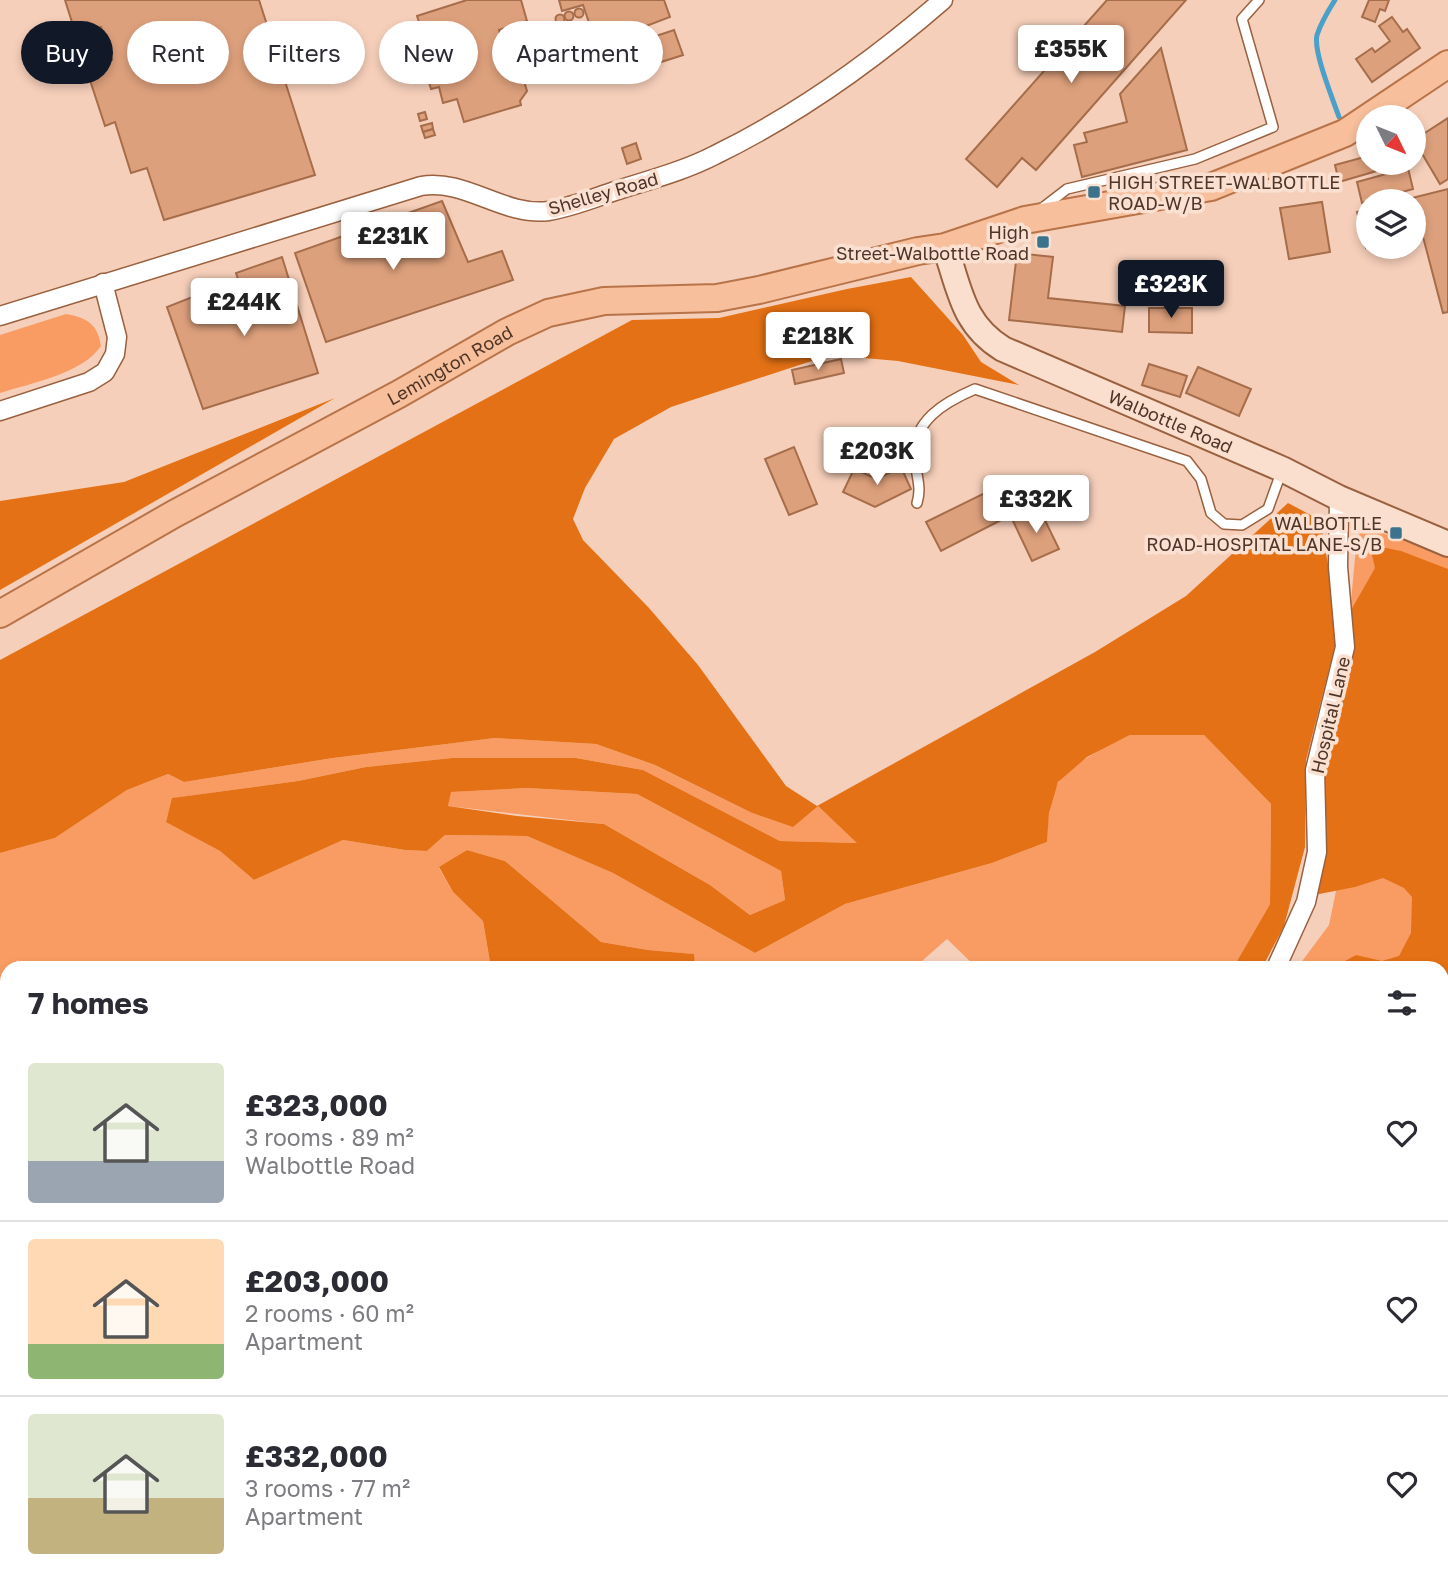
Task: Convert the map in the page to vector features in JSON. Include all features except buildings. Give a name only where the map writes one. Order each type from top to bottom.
[{"type":"main road","name":"Lemington Road","points":[[0,614],[174,514],[399,394],[507,332],[548,313],[604,301],[727,296],[945,247],[1025,220],[1211,187],[1345,133],[1448,64]]},
{"type":"street","name":"Shelley Road","points":[[0,316],[421,186],[441,184],[521,209],[549,211],[666,175],[714,156],[781,119],[855,69],[943,0]]},
{"type":"street","name":"Walbottle Road","points":[[945,247],[967,312],[988,340],[1003,349],[1448,544]]},
{"type":"street","points":[[0,411],[89,382],[105,372],[115,354],[117,337],[103,283]]},
{"type":"street","name":"Hospital Lane","points":[[1279,961],[1306,902],[1317,852],[1315,770],[1345,646],[1338,567],[1339,498]]},
{"type":"lane","points":[[1025,220],[1067,189],[1195,159],[1273,127],[1242,19],[1258,0]]},
{"type":"lane","points":[[917,503],[921,492],[914,456],[919,432],[933,412],[975,389],[1186,461],[1201,479],[1211,513],[1224,524],[1242,525],[1268,509],[1282,469]]},
{"type":"shaded area","points":[[911,277],[963,335],[981,362],[1019,385],[898,361],[830,355],[671,407],[614,439],[585,488],[573,519],[583,540],[649,608],[698,665],[786,786],[817,806],[1095,652],[1186,596],[1288,503],[1320,520],[1331,581],[1336,642],[1306,760],[1305,847],[1284,926],[1266,961],[1237,961],[1270,904],[1271,804],[1204,735],[1130,735],[1087,757],[1058,782],[1049,813],[1047,842],[992,863],[845,904],[755,953],[613,873],[527,836],[445,835],[427,851],[343,840],[254,880],[220,851],[166,822],[172,798],[298,781],[366,767],[452,758],[576,758],[643,770],[780,841],[857,843],[818,806],[793,827],[750,812],[655,765],[596,744],[495,738],[333,758],[184,782],[168,774],[127,790],[55,838],[0,853],[0,660],[632,320],[719,318]],"holes":[[[527,788],[637,794],[781,871],[785,900],[750,915],[710,885],[604,824],[448,806],[451,792]]]},
{"type":"shaded area","points":[[66,314],[90,323],[97,332],[101,346],[82,364],[69,371],[0,393],[0,335]]},
{"type":"shaded area","points":[[335,398],[0,590],[0,501],[124,482]]},
{"type":"shaded area","points":[[1368,528],[1448,556],[1448,961],[1302,961],[1329,925],[1336,891],[1350,612],[1357,536]]},
{"type":"shaded area","points":[[1376,546],[1401,551],[1448,569],[1448,961],[1382,961],[1399,956],[1411,933],[1412,897],[1404,888],[1383,878],[1314,895],[1322,774],[1350,612],[1375,568],[1371,551]]},
{"type":"shaded area","points":[[1130,735],[1204,735],[1271,804],[1270,904],[1237,961],[970,961],[947,939],[922,961],[694,961],[693,954],[601,942],[505,861],[467,850],[439,868],[453,892],[483,921],[490,961],[0,961],[0,853],[55,838],[127,790],[168,774],[184,782],[333,758],[495,738],[596,744],[655,765],[750,812],[818,806],[858,843],[780,841],[643,770],[576,758],[452,758],[366,767],[298,781],[173,798],[166,821],[220,851],[254,880],[343,840],[427,851],[445,835],[527,836],[613,873],[755,953],[845,904],[992,863],[1047,842],[1049,812],[1058,783],[1071,769]]},
{"type":"shaded area","points":[[527,788],[637,794],[781,871],[785,900],[750,915],[710,885],[604,824],[448,806],[450,792]]},
{"type":"shaded area","points":[[467,850],[505,861],[601,942],[694,954],[694,961],[490,961],[483,921],[453,892],[439,867]]},
{"type":"shaded area","points":[[1356,955],[1382,961],[1345,961]]},
{"type":"waterway","points":[[1335,0],[1317,35],[1317,43],[1321,64],[1339,117]]},
{"type":"place","name":"HIGH STREET-WALBOTTLE ROAD-W/B","points":[[1094,192]]},
{"type":"place","name":"High Street-Walbottle Road","points":[[1043,242]]},
{"type":"place","name":"WALBOTTLE ROAD-HOSPITAL LANE-S/B","points":[[1396,533]]}]
